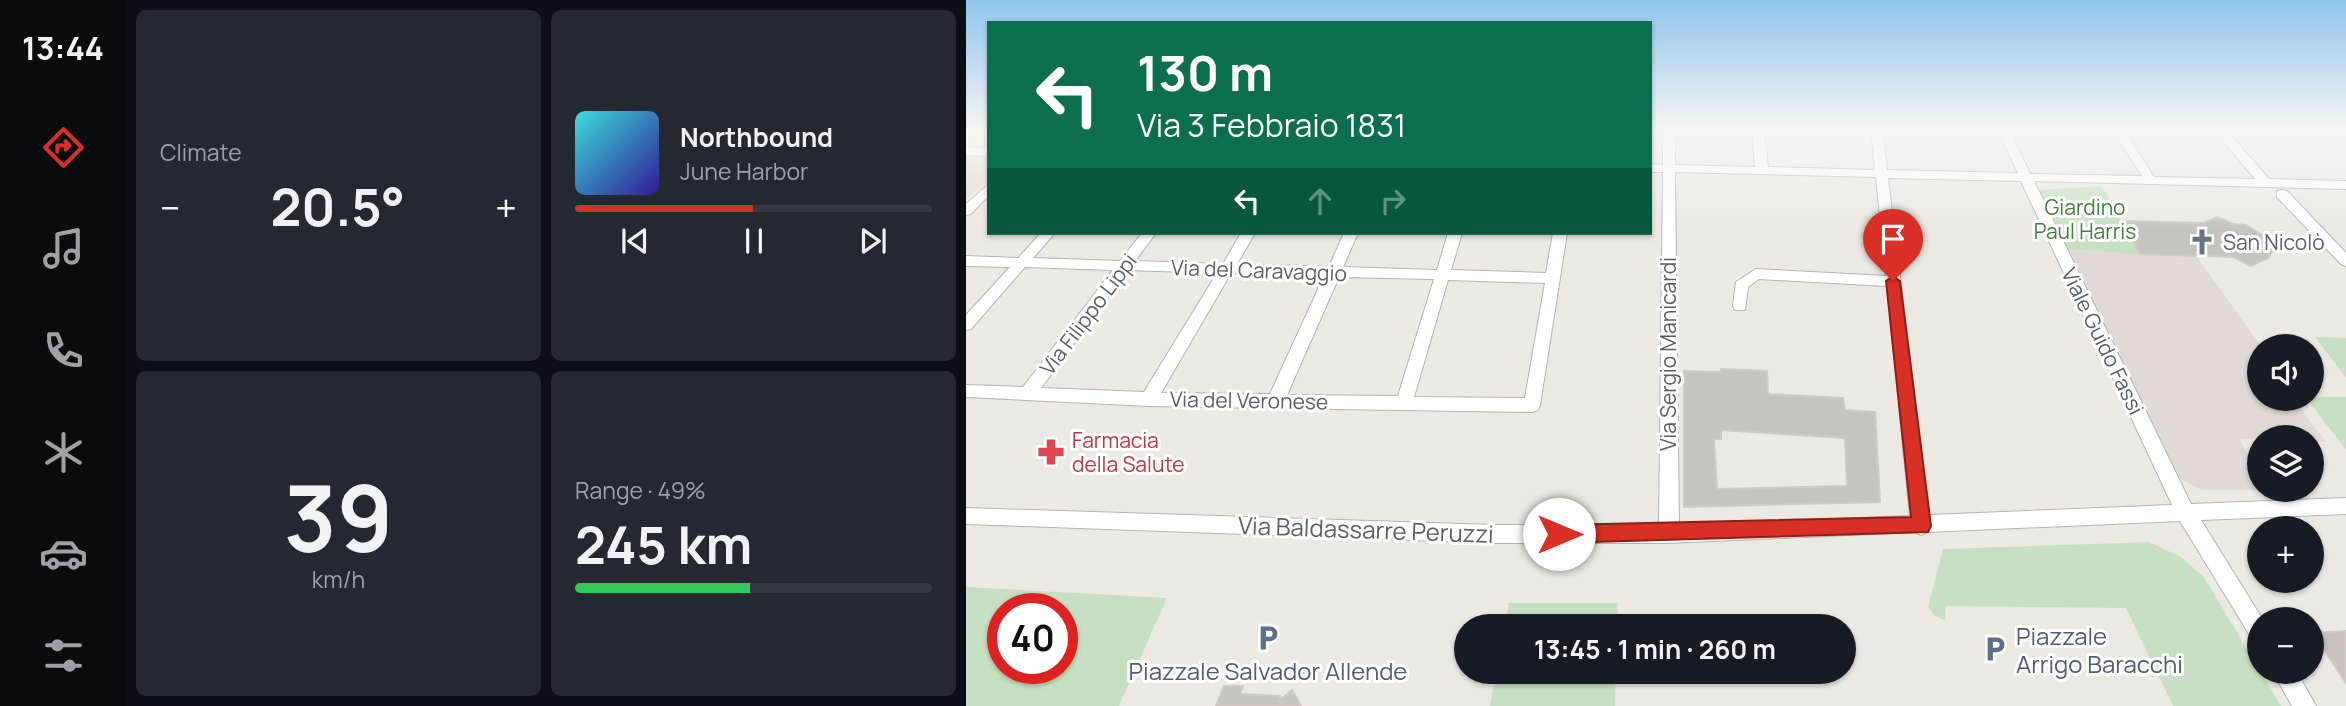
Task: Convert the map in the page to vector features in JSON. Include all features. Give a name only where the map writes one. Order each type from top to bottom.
[{"type":"street","name":"Via Sergio Manicardi","points":[[1668,164],[1669,534]]},
{"type":"street","points":[[1761,164],[1762,171]]},
{"type":"street","points":[[1879,164],[1921,526]]},
{"type":"street","name":"Viale Guido Fassi","points":[[2018,164],[2185,512],[2247,613]]},
{"type":"street","points":[[2140,164],[2151,181]]},
{"type":"street","points":[[2252,164],[2346,261]]},
{"type":"street","points":[[1652,168],[2151,181],[2274,187],[2346,185]]},
{"type":"street","points":[[966,211],[987,190]]},
{"type":"street","points":[[966,325],[1046,235]]},
{"type":"street","name":"Via Filippo Lippi","points":[[1027,394],[1148,235]]},
{"type":"street","points":[[1149,399],[1247,235]]},
{"type":"street","points":[[1276,400],[1350,235]]},
{"type":"street","points":[[1404,403],[1454,235]]},
{"type":"street","points":[[1553,278],[1560,235]]},
{"type":"street","name":"Via del Caravaggio","points":[[966,261],[1553,278]]},
{"type":"street","points":[[1740,306],[1741,285],[1756,274],[1893,281]]},
{"type":"street","name":"Via del Veronese","points":[[966,391],[1149,399],[1532,405],[1553,278]]},
{"type":"street","name":"Via Baldassarre Peruzzi","points":[[966,516],[1495,534],[1669,534],[1921,526],[2346,506]]},
{"type":"street","points":[[2291,684],[2305,706]]},
{"type":"shaded area","points":[[966,164],[987,164],[987,181],[966,199]]},
{"type":"shaded area","points":[[2075,249],[2196,256],[2252,334],[2247,334],[2247,411],[2302,411],[2313,425],[2247,425],[2247,439],[2239,439],[2247,453],[2247,490],[2202,490],[2184,481],[2177,475],[2067,252]]},
{"type":"green space","name":"Giardino Paul Harris","points":[[2102,186],[2140,254],[2075,249],[2067,252],[2038,190]]},
{"type":"green space","points":[[2324,337],[2346,338],[2346,378],[2324,349]]},
{"type":"green space","points":[[2324,397],[2346,397],[2346,450],[2316,411],[2324,411]]},
{"type":"green space","points":[[2149,542],[2181,557],[2204,577],[2247,649],[2247,684],[2268,684],[2281,706],[2173,706],[2126,608],[1945,606],[1946,621],[1934,615],[1928,607],[1943,549]]},
{"type":"green space","points":[[966,587],[1076,593],[987,593],[987,684],[1078,684],[1078,593],[1167,598],[1119,706],[966,706]]},
{"type":"green space","points":[[1509,603],[1618,603],[1618,614],[1507,614]]},
{"type":"green space","points":[[1494,684],[1616,684],[1615,706],[1490,706]]},
{"type":"building","name":"San Nicolò","points":[[2217,217],[2233,224],[2246,225],[2272,242],[2272,252],[2268,258],[2251,266],[2234,257],[2140,254],[2121,221],[2204,223]]},
{"type":"building","points":[[1721,369],[1767,371],[1768,394],[1843,398],[1845,410],[1875,412],[1880,502],[1684,507],[1684,371],[1720,372]],"holes":[[[1721,430],[1845,438],[1847,486],[1717,489],[1714,439],[1721,439]]]},
{"type":"building","points":[[2346,631],[2346,683],[2324,650],[2324,632]]},
{"type":"building","points":[[1224,686],[1243,686],[1240,694],[1280,696],[1280,700],[1292,690],[1301,706],[1216,706]]},
{"type":"place","name":"San Nicolò","points":[[2202,242]]},
{"type":"place","name":"Farmacia della Salute","points":[[1051,452]]},
{"type":"place","name":"Piazzale Salvador Allende","points":[[1268,638]]},
{"type":"place","name":"Piazzale Arrigo Baracchi","points":[[1995,649]]},
{"type":"route","points":[[1559,534],[1669,534],[1921,526],[1893,281]]}]
